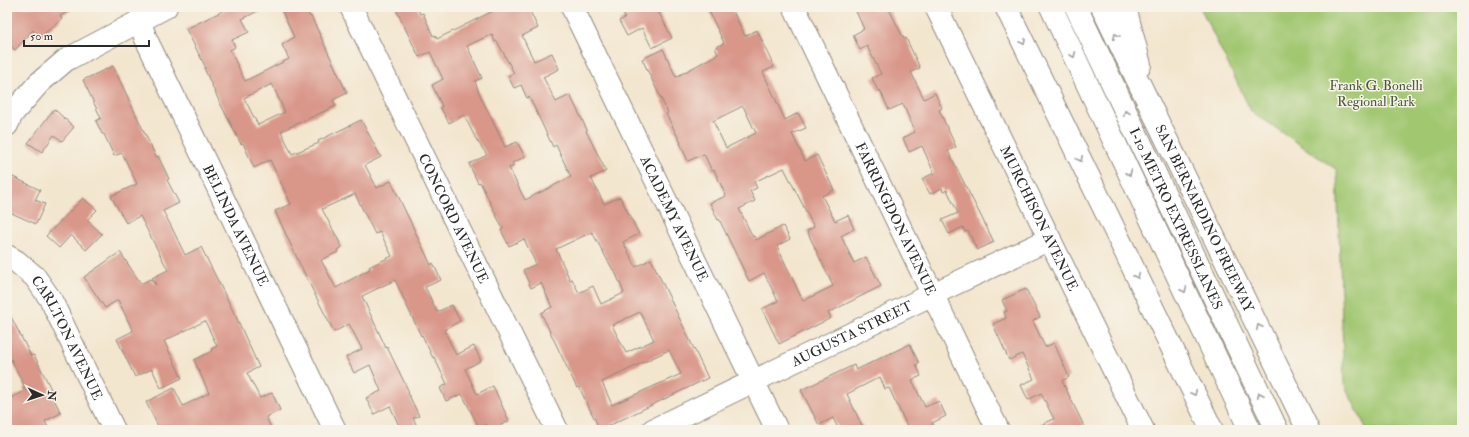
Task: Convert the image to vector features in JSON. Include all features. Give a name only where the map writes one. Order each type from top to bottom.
[{"type":"main road","points":[[7,125],[12,114],[39,83],[66,60],[166,7]]},
{"type":"main road","name":"CONCORD AVENUE","points":[[351,7],[557,430]]},
{"type":"main road","name":"ACADEMY AVENUE","points":[[572,7],[777,430]]},
{"type":"main road","name":"FARRINGDON AVENUE","points":[[794,7],[998,430]]},
{"type":"main road","name":"MURCHISON AVENUE","points":[[936,7],[1143,430]]},
{"type":"main road","points":[[1006,7],[1212,430]]},
{"type":"main road","name":"I-10 METRO EXPRESSLANES","points":[[1051,7],[1250,430]]},
{"type":"main road","name":"I-10 METRO EXPRESSLANES","points":[[1076,7],[1277,430]]},
{"type":"main road","name":"SAN BERNARDINO FREEWAY","points":[[1102,7],[1308,430]]},
{"type":"main road","points":[[1126,7],[1151,108]]},
{"type":"main road","name":"BELINDA AVENUE","points":[[139,20],[146,39],[335,430]]},
{"type":"main road","name":"AUGUSTA STREET","points":[[653,430],[1050,239]]},
{"type":"main road","name":"CARLTON AVENUE","points":[[7,256],[16,261],[35,277],[51,300],[114,430]]},
{"type":"green space","name":"Frank G. Bonelli Regional Park","points":[[1200,7],[1462,7],[1462,430],[1367,430],[1344,384],[1337,170],[1251,111]]},
{"type":"building","points":[[7,7],[78,7],[60,16],[62,19],[39,38],[33,30],[15,50],[7,43]]},
{"type":"building","points":[[231,7],[266,7],[242,19],[249,32],[232,40],[235,47],[230,50],[245,81],[289,59],[282,45],[294,37],[280,7],[305,7],[310,17],[311,16],[347,93],[333,100],[336,106],[281,131],[292,154],[319,143],[318,141],[361,120],[381,157],[365,165],[377,188],[391,181],[431,265],[433,263],[441,280],[425,287],[437,312],[452,305],[460,321],[444,330],[456,355],[474,346],[481,361],[465,369],[477,394],[493,386],[509,421],[491,430],[486,424],[479,427],[462,394],[446,401],[440,388],[447,384],[434,357],[433,358],[422,335],[421,336],[395,280],[362,296],[386,348],[387,347],[409,392],[408,393],[419,416],[413,418],[419,430],[401,430],[390,406],[374,414],[366,398],[381,391],[370,365],[354,373],[346,357],[362,349],[349,324],[334,332],[306,277],[275,211],[291,204],[270,160],[254,168],[243,143],[241,144],[220,103],[204,68],[206,68],[186,29]],"holes":[[[272,84],[285,112],[258,125],[244,98]],[[355,194],[375,234],[380,232],[392,256],[369,267],[370,269],[336,288],[321,260],[338,252],[337,250],[342,247],[322,209]]]},
{"type":"building","points":[[395,7],[417,7],[420,14],[423,13],[433,36],[435,35],[437,39],[501,7],[528,7],[538,28],[522,36],[534,61],[552,53],[559,69],[543,77],[556,102],[570,95],[606,171],[591,178],[604,204],[620,197],[639,234],[623,242],[636,267],[651,259],[708,378],[600,430],[579,387],[577,388],[541,313],[552,307],[541,283],[531,288],[523,270],[536,264],[524,239],[509,246],[501,230],[503,229],[480,182],[478,183],[469,164],[487,155],[476,139],[464,115],[449,123],[440,107],[442,106],[432,85],[443,79],[430,52],[419,57]],"holes":[[[492,34],[495,42],[497,41],[514,73],[508,76],[514,88],[521,85],[527,98],[529,97],[553,147],[556,145],[571,177],[525,200],[509,168],[514,166],[512,163],[525,157],[517,142],[505,147],[479,93],[475,81],[482,78],[467,46]],[[592,232],[613,270],[614,269],[624,293],[601,304],[593,286],[579,293],[572,279],[570,280],[556,249]],[[640,312],[654,340],[626,353],[612,325]],[[669,350],[681,374],[612,405],[602,382]]]},
{"type":"building","points":[[620,7],[656,7],[672,38],[652,48],[642,28],[627,36],[619,21],[625,18]]},
{"type":"building","points":[[707,7],[731,7],[745,36],[757,30],[774,67],[763,72],[785,120],[798,113],[806,128],[792,134],[805,161],[817,155],[834,190],[822,196],[835,221],[848,215],[854,229],[841,236],[854,263],[866,257],[881,286],[828,313],[831,318],[779,344],[762,309],[778,301],[764,273],[749,281],[710,203],[726,196],[714,170],[712,171],[704,154],[688,161],[681,143],[666,114],[668,113],[642,59],[663,49],[676,77],[718,54],[715,48],[724,43]],"holes":[[[743,106],[756,133],[726,148],[713,121]],[[784,168],[814,227],[807,231],[833,286],[803,301],[777,246],[790,239],[783,226],[756,240],[739,209],[755,201],[750,191],[757,188],[754,182]]]},
{"type":"building","points":[[854,7],[888,7],[904,39],[906,38],[920,68],[911,72],[924,99],[935,93],[942,108],[939,110],[956,147],[948,151],[994,242],[977,250],[968,231],[965,232],[963,227],[949,234],[942,220],[958,213],[947,190],[943,192],[942,188],[930,194],[922,179],[934,173],[922,146],[909,152],[903,138],[915,132],[903,104],[889,110],[880,90],[878,91],[872,78],[881,74],[867,46],[860,50],[853,35],[864,29]]},
{"type":"building","points":[[113,66],[156,157],[158,156],[169,179],[167,180],[179,203],[163,211],[185,255],[201,247],[259,367],[247,373],[260,398],[272,393],[280,410],[266,417],[272,430],[160,430],[146,402],[174,388],[183,406],[209,393],[194,360],[212,351],[211,349],[217,346],[205,321],[164,341],[182,378],[161,388],[152,369],[135,377],[117,339],[133,331],[118,300],[105,308],[84,277],[120,252],[141,284],[150,279],[156,285],[152,278],[168,270],[140,216],[126,223],[111,196],[137,184],[122,153],[114,156],[104,134],[102,134],[96,121],[101,118],[83,80]]},
{"type":"building","points":[[54,109],[74,127],[62,141],[54,135],[42,152],[28,143]]},
{"type":"building","points":[[11,176],[40,190],[35,200],[45,204],[36,224],[7,211],[7,185]]},
{"type":"building","points":[[83,198],[97,210],[87,220],[102,234],[86,250],[71,235],[59,248],[46,236]]},
{"type":"building","points":[[1026,289],[1040,317],[1033,321],[1045,347],[1054,343],[1069,377],[1062,381],[1086,430],[1030,430],[1054,419],[1041,393],[1028,400],[1021,385],[1034,379],[1022,354],[1009,360],[993,324],[1006,318],[1004,312],[1007,311],[1002,300]]},
{"type":"building","points":[[7,309],[31,356],[34,355],[61,413],[45,421],[49,430],[7,430],[7,400],[25,391],[23,388],[25,387],[11,359],[7,361]]},
{"type":"building","points":[[910,344],[919,363],[916,364],[921,376],[912,380],[925,407],[939,401],[946,416],[932,423],[935,430],[909,430],[889,388],[885,389],[880,377],[847,394],[864,430],[839,430],[833,418],[819,425],[801,390],[854,365],[856,370]]}]
